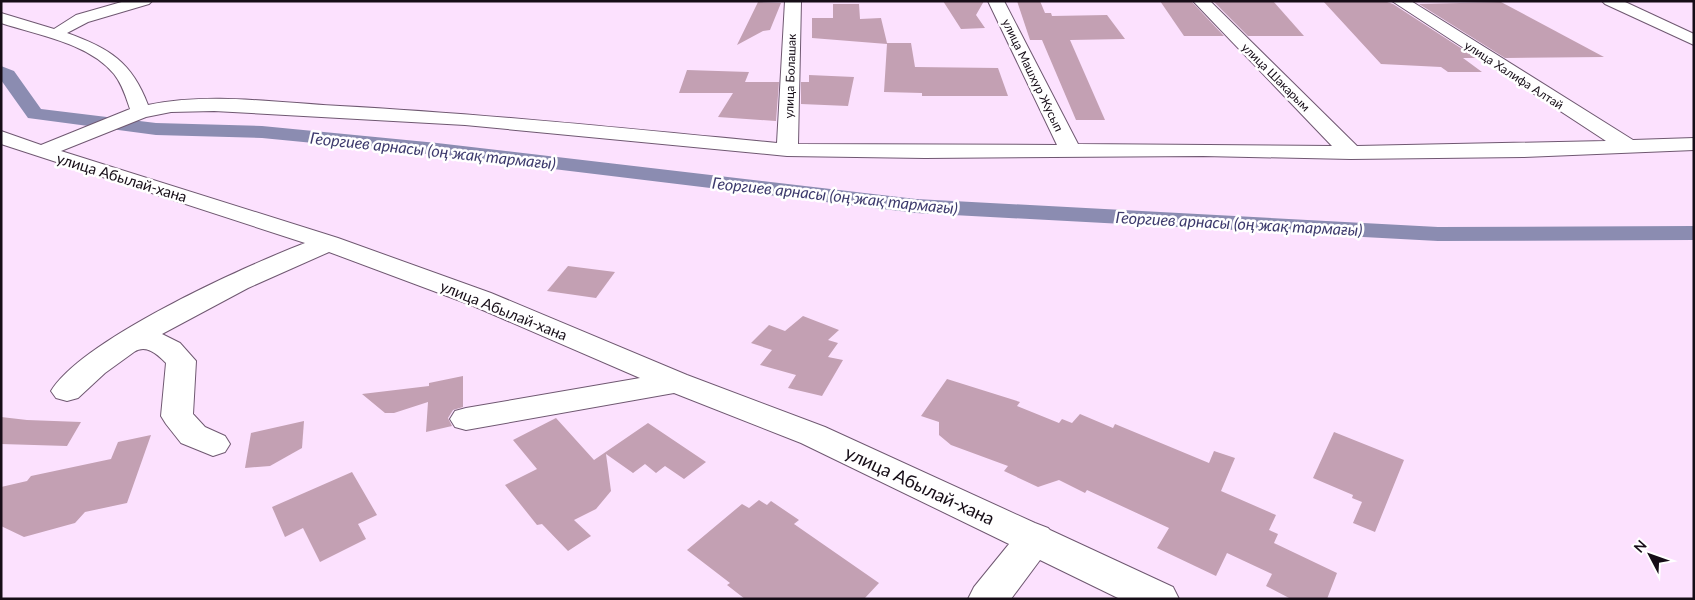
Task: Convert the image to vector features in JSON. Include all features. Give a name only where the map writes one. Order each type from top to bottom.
[{"type":"street","points":[[57,36],[62,28],[75,22],[144,1]]},
{"type":"street","name":"улица Болашак","points":[[787,150],[793,1]]},
{"type":"street","name":"улица Машхур Жусып","points":[[996,1],[1070,149]]},
{"type":"street","name":"улица Шакарым","points":[[1201,1],[1351,153]]},
{"type":"street","name":"улица Халифа Алтай","points":[[1400,1],[1629,148]]},
{"type":"street","points":[[1610,1],[1694,40]]},
{"type":"street","points":[[1,18],[57,36],[110,60],[134,90],[141,112]]},
{"type":"street","points":[[41,152],[141,112],[171,106],[214,105],[465,119],[787,150],[925,152],[1070,149],[1351,153],[1629,148],[1694,144]]},
{"type":"street","name":"улица Абылай-хана","points":[[1,137],[41,152],[329,243],[481,299],[676,382],[813,435],[1035,538],[1159,599]]},
{"type":"street","points":[[67,391],[88,369],[130,340],[244,278],[329,243]]},
{"type":"street","points":[[130,340],[150,339],[165,344],[181,361],[177,416],[193,435],[213,444]]},
{"type":"street","points":[[466,419],[676,382]]},
{"type":"street","points":[[988,599],[1035,538]]},
{"type":"building","points":[[943,1],[984,1],[976,15],[985,28],[961,29]]},
{"type":"building","points":[[1017,1],[1040,1],[1045,13],[1051,13],[1052,16],[1107,15],[1125,39],[1070,40],[1105,120],[1076,120],[1042,40],[1030,40]]},
{"type":"building","points":[[1160,1],[1191,1],[1224,36],[1184,36]]},
{"type":"building","points":[[1213,1],[1273,1],[1304,36],[1248,36]]},
{"type":"building","points":[[1323,1],[1384,1],[1393,4],[1476,58],[1463,58],[1482,72],[1448,72],[1441,67],[1381,64]]},
{"type":"building","points":[[758,2],[781,3],[770,30],[763,31],[737,45]]},
{"type":"building","points":[[1501,2],[1604,57],[1505,58],[1419,4]]},
{"type":"building","points":[[833,4],[859,4],[860,19],[881,18],[887,43],[911,43],[915,67],[998,68],[1008,96],[922,96],[922,93],[884,92],[887,44],[812,38],[812,18],[833,18]]},
{"type":"building","points":[[687,70],[749,72],[745,82],[779,82],[776,121],[718,117],[733,93],[679,93]]},
{"type":"building","points":[[809,75],[854,77],[848,106],[801,104],[801,82],[809,82]]},
{"type":"building","points":[[568,266],[615,272],[596,298],[547,291]]},
{"type":"building","points":[[803,316],[839,330],[828,340],[838,343],[828,357],[843,360],[822,396],[788,388],[796,375],[760,365],[772,350],[751,343],[769,325],[785,331]]},
{"type":"building","points":[[463,376],[463,407],[453,410],[448,418],[452,426],[426,432],[428,402],[394,413],[385,413],[362,394],[429,386],[429,383]]},
{"type":"building","points":[[947,379],[1020,402],[1017,406],[1059,423],[1062,419],[1072,423],[1080,414],[1113,428],[1115,424],[1209,463],[1214,451],[1235,458],[1221,491],[1276,515],[1269,530],[1278,534],[1274,543],[1337,573],[1327,599],[1291,599],[1266,586],[1272,574],[1227,553],[1216,576],[1157,548],[1169,528],[1087,490],[1085,493],[1059,480],[1038,487],[1004,471],[1008,466],[951,445],[939,435],[939,422],[921,416]]},
{"type":"building","points":[[1,417],[81,422],[67,446],[1,444]]},
{"type":"building","points":[[556,418],[594,460],[648,423],[706,462],[684,479],[665,466],[656,473],[645,464],[633,473],[606,454],[611,491],[596,509],[574,520],[591,536],[568,551],[542,524],[537,525],[505,485],[537,469],[513,440]]},
{"type":"building","points":[[304,421],[302,448],[270,466],[245,468],[251,433]]},
{"type":"building","points":[[1334,432],[1404,460],[1375,532],[1353,523],[1362,502],[1352,498],[1353,495],[1313,478]]},
{"type":"building","points":[[151,435],[127,503],[85,512],[75,523],[24,537],[1,526],[1,487],[27,481],[31,476],[111,459],[118,442]]},
{"type":"building","points":[[352,472],[377,515],[358,524],[366,539],[320,562],[303,528],[285,537],[272,507]]},
{"type":"building","points":[[759,500],[767,505],[771,501],[799,520],[794,524],[879,583],[864,599],[745,599],[727,585],[730,583],[687,550],[742,504],[749,508]]},
{"type":"waterway","name":"Георгиев арнасы (оң жақ тармағы)","points":[[1,71],[7,75],[35,114],[156,129],[262,132],[437,149],[916,206],[1438,234],[1694,233]]}]
